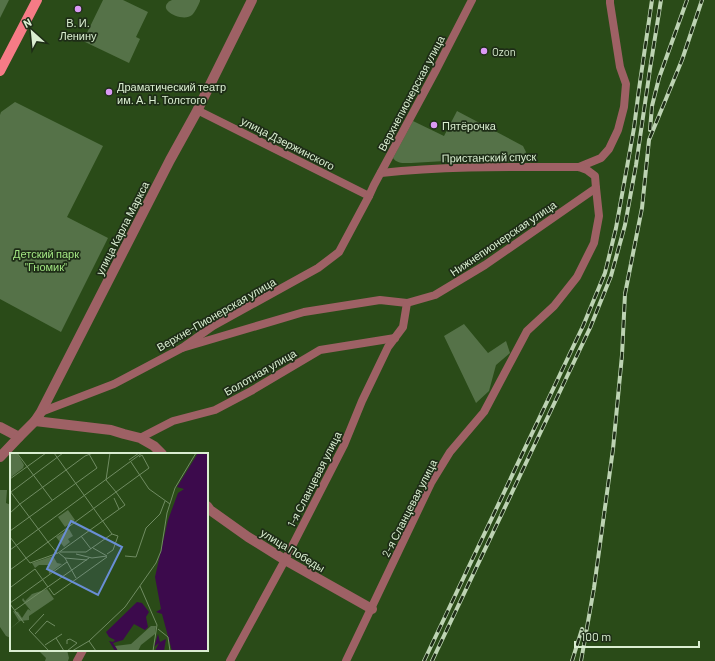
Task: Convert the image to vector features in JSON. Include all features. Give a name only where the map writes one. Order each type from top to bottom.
[{"type":"main road","points":[[0,71],[37,0]]},
{"type":"street","name":"улица Карла Маркса","points":[[0,457],[35,421],[41,412],[252,0]]},
{"type":"street","name":"Верхнепионерская улица","points":[[369,196],[472,0]]},
{"type":"street","points":[[579,167],[601,158],[609,150],[618,130],[624,107],[626,84],[620,67],[610,0]]},
{"type":"street","name":"улица Дзержинского","points":[[197,110],[369,196]]},
{"type":"street","name":"Пристанский спуск","points":[[381,173],[472,167],[579,167],[587,170],[595,176],[596,188]]},
{"type":"street","name":"Нижнепионерская улица","points":[[407,303],[435,295],[479,269],[596,188]]},
{"type":"street","name":"2-я Сланцевая улица","points":[[346,661],[431,483],[442,464],[450,452],[484,412],[527,331],[554,306],[577,277],[594,243],[599,216],[596,188]]},
{"type":"street","name":"Верхне-Пионерская улица","points":[[41,412],[114,384],[182,348],[213,326],[313,271],[339,252],[369,196]]},
{"type":"street","points":[[182,348],[304,312],[380,300],[407,303]]},
{"type":"street","name":"1-я Сланцевая улица","points":[[230,661],[285,560],[344,445],[362,401],[388,347],[403,327],[407,303]]},
{"type":"street","name":"Болотная улица","points":[[140,438],[173,421],[215,410],[251,391],[320,350],[395,338]]},
{"type":"street","points":[[35,421],[111,430],[140,438],[154,446],[161,453]]},
{"type":"street","points":[[0,427],[19,437]]},
{"type":"street","name":"улица Победы","points":[[208,507],[248,537],[285,560],[372,609]]},
{"type":"street","points":[[77,661],[82,651]]},
{"type":"green space","points":[[0,0],[9,0],[0,18]]},
{"type":"green space","points":[[103,0],[123,0],[148,12],[136,37],[140,39],[129,63],[83,41]]},
{"type":"green space","points":[[172,0],[200,1],[192,15],[182,17],[168,11],[166,7],[167,4]]},
{"type":"green space","name":"Детский парк \"Гномик\"","points":[[15,102],[103,146],[67,217],[108,238],[61,332],[0,299],[0,115],[1,112]]},
{"type":"green space","points":[[457,111],[523,146],[526,152],[520,159],[513,161],[505,161],[497,158],[404,163],[393,158],[413,121],[444,136]]},
{"type":"green space","points":[[464,324],[488,353],[506,341],[510,353],[496,365],[489,391],[476,403],[444,336]]},
{"type":"green space","points":[[0,490],[7,490],[6,503],[10,505],[10,638],[6,636],[0,627]]},
{"type":"green space","points":[[39,651],[67,651],[69,658],[68,661],[45,661],[46,658]]},
{"type":"railway","points":[[424,661],[583,326],[605,273],[616,228],[634,128],[652,0]]},
{"type":"railway","points":[[432,661],[590,328],[611,276],[625,225],[636,165],[661,0]]},
{"type":"railway","points":[[650,130],[652,106],[659,78],[687,0]]},
{"type":"railway","points":[[581,661],[594,588],[613,449],[622,355],[625,294],[642,208],[649,140],[682,60],[702,0]]},
{"type":"railway","points":[[572,661],[582,629]]},
{"type":"place","name":"В. И. Ленину","points":[[78,9]]},
{"type":"place","name":"Ozon","points":[[484,51]]},
{"type":"place","name":"Драматический театр им. А. Н. Толстого","points":[[109,92]]},
{"type":"place","name":"Пятёрочка","points":[[434,125]]}]
